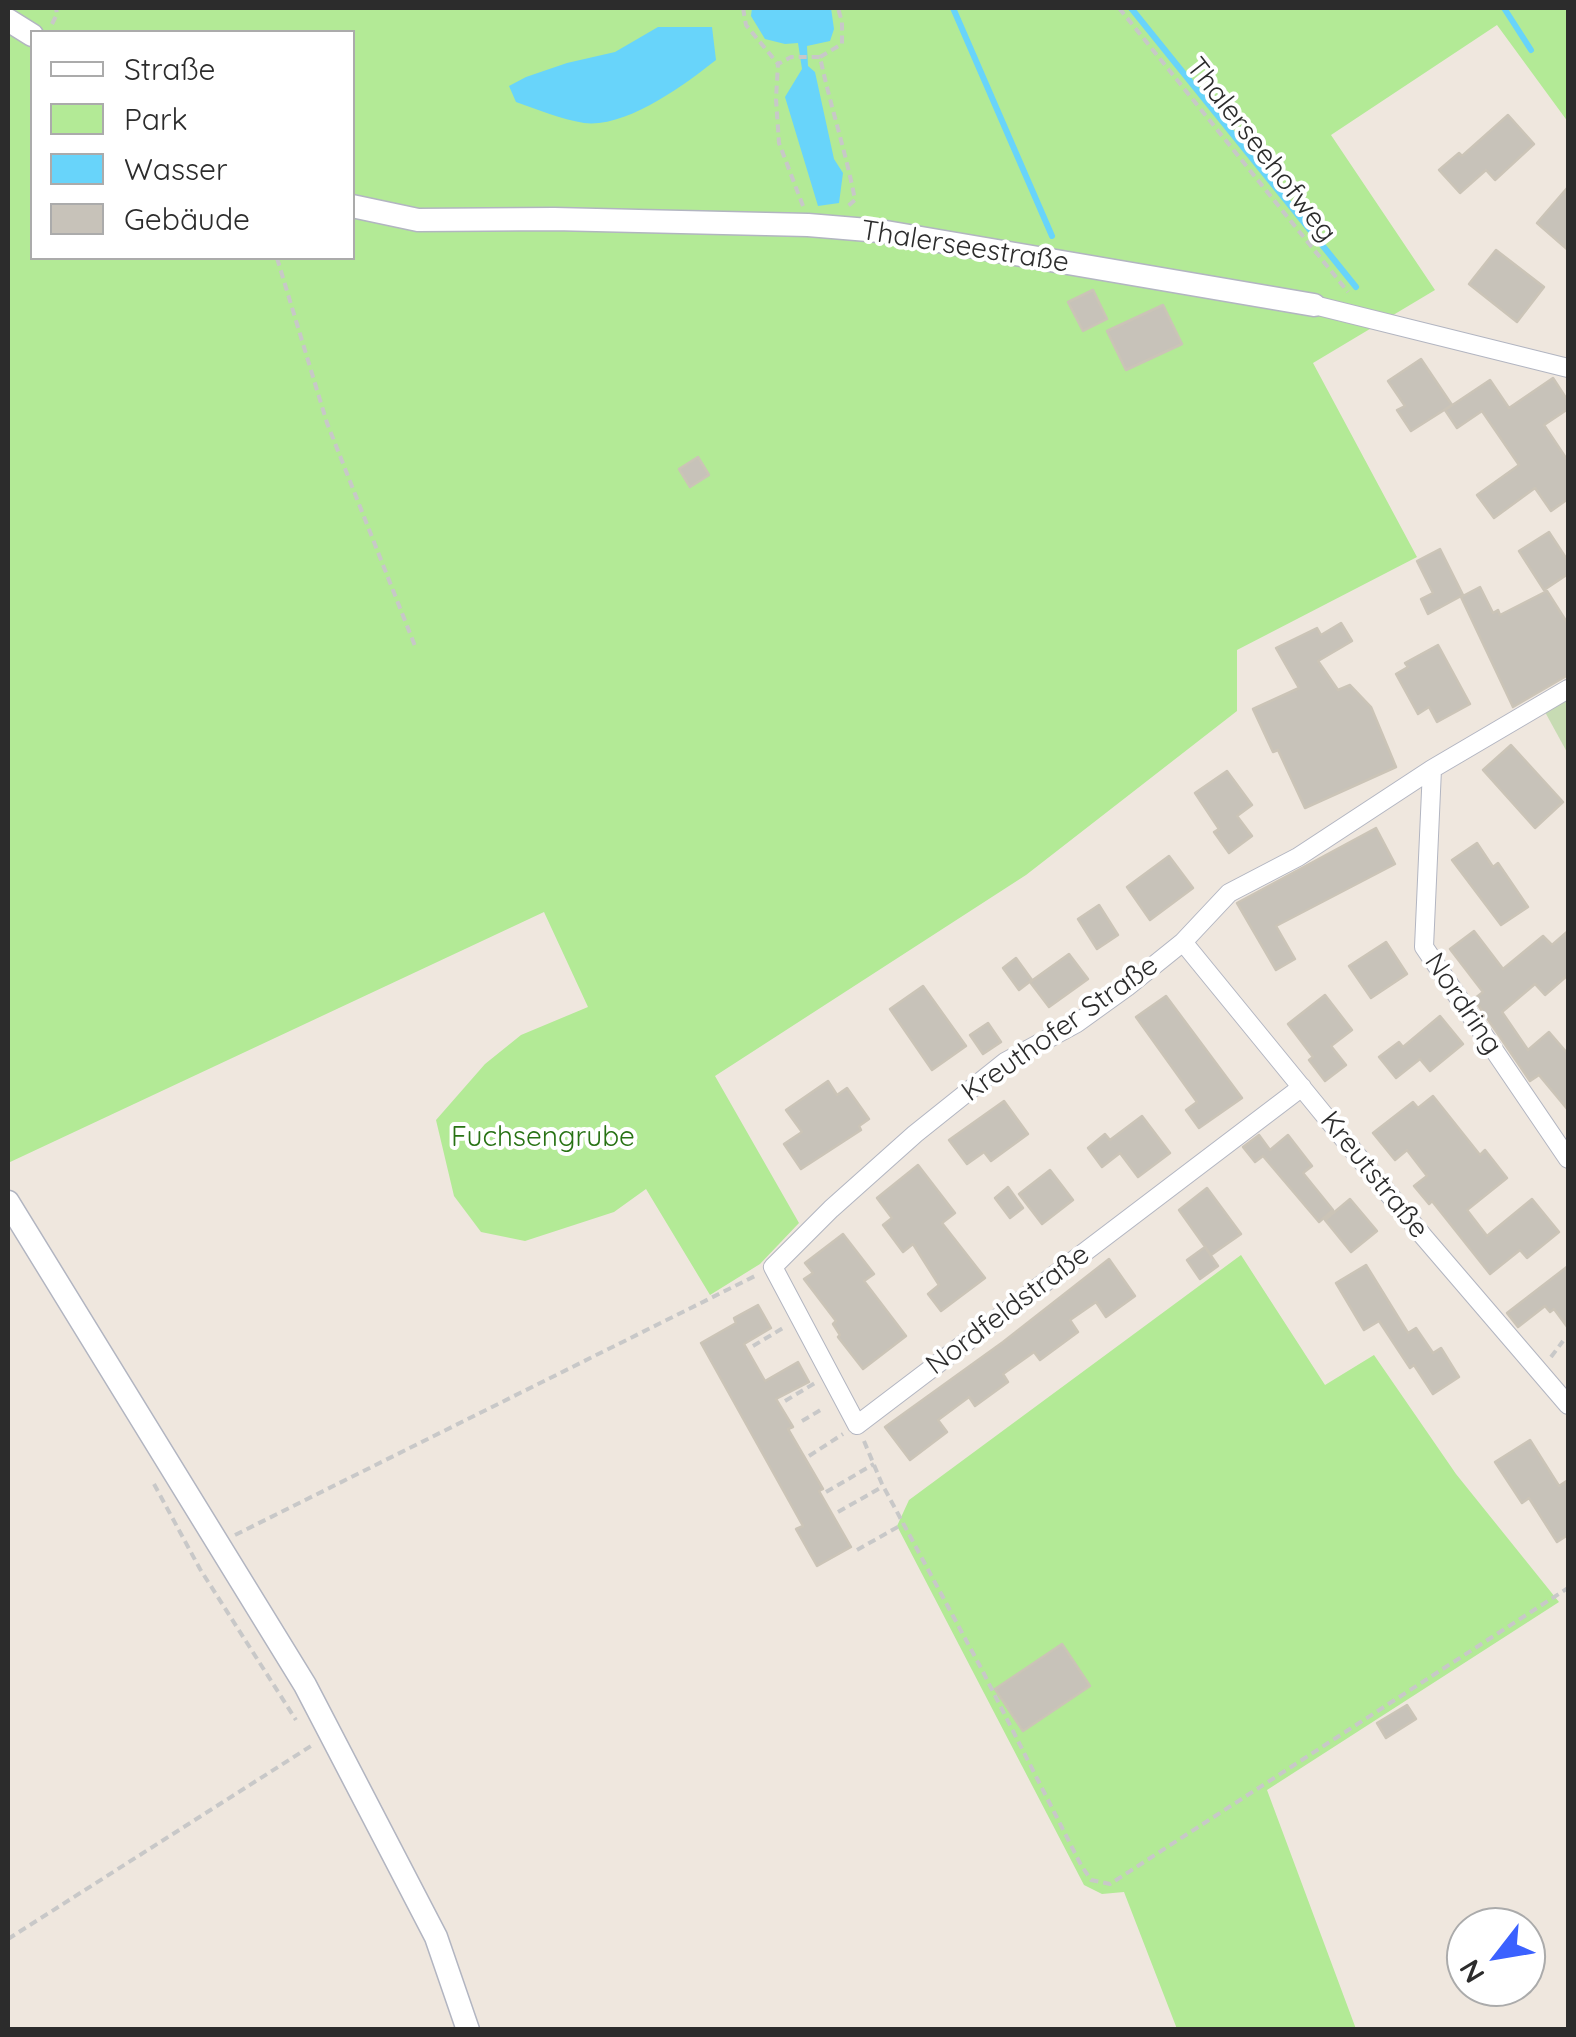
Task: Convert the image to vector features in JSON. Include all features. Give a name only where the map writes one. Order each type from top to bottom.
[{"type":"street","points":[[8,20],[30,34]]},
{"type":"street","name":"Thalerseestraße","points":[[355,207],[418,220],[808,225],[880,231],[1314,305],[1568,368]]},
{"type":"street","name":"Kreuthofer Straße","points":[[773,1268],[839,1202],[977,1084],[1005,1062],[1077,1023],[1183,942],[1229,893],[1298,856],[1432,769],[1568,689]]},
{"type":"street","name":"Nordring","points":[[1432,769],[1424,946],[1568,1159]]},
{"type":"street","name":"Kreutstraße","points":[[1183,942],[1422,1236],[1568,1405]]},
{"type":"street","name":"Nordfeldstraße","points":[[857,1425],[1302,1087]]},
{"type":"street","points":[[8,1202],[305,1685],[436,1937],[468,2030]]},
{"type":"street","points":[[773,1268],[857,1425]]},
{"type":"path","points":[[743,8],[746,25],[778,64],[780,142],[808,225]]},
{"type":"path","points":[[778,64],[797,57],[820,57],[842,44],[838,8]]},
{"type":"path","name":"Thalerseehofweg","points":[[1119,8],[1370,319]]},
{"type":"path","points":[[820,57],[854,200],[842,211],[838,228]]},
{"type":"path","points":[[277,260],[327,423],[415,646]]},
{"type":"path","points":[[217,1544],[773,1268]]},
{"type":"path","points":[[753,1346],[800,1318]]},
{"type":"path","points":[[786,1401],[830,1374]]},
{"type":"path","points":[[802,1421],[843,1398]]},
{"type":"path","points":[[809,1456],[857,1425],[903,1524],[1082,1866],[1091,1880],[1110,1884],[1568,1588]]},
{"type":"path","points":[[826,1492],[874,1464]]},
{"type":"path","points":[[152,1482],[200,1569],[302,1729]]},
{"type":"path","points":[[838,1512],[884,1486]]},
{"type":"path","points":[[857,1550],[903,1524]]},
{"type":"path","points":[[8,1939],[332,1736]]},
{"type":"green space","name":"Fuchsengrube","points":[[8,8],[1568,8],[1568,122],[1497,25],[1331,135],[1435,290],[1313,363],[1417,557],[1237,650],[1237,711],[1026,875],[715,1076],[799,1223],[760,1264],[710,1295],[646,1189],[614,1212],[525,1241],[481,1232],[454,1196],[436,1120],[485,1064],[521,1035],[588,1007],[544,912],[8,1163]]},
{"type":"green space","points":[[1568,698],[1568,754],[1545,712]]},
{"type":"green space","points":[[1241,1255],[1325,1385],[1374,1355],[1456,1474],[1559,1602],[1267,1790],[1356,2029],[1177,2029],[1124,1892],[1102,1894],[1084,1885],[897,1526],[909,1500]]},
{"type":"water","points":[[752,8],[831,8],[834,29],[830,41],[807,46],[808,66],[815,72],[834,159],[843,173],[839,203],[818,206],[785,97],[802,69],[798,43],[765,39],[751,16]]},
{"type":"water","points":[[658,27],[712,27],[716,60],[654,103],[601,123],[575,121],[516,102],[509,86],[526,77],[615,52]]},
{"type":"building","points":[[1508,115],[1534,144],[1495,180],[1486,170],[1460,193],[1439,170],[1459,153],[1462,156]]},
{"type":"building","points":[[1568,187],[1568,250],[1537,223]]},
{"type":"building","points":[[1496,250],[1544,287],[1517,322],[1469,284]]},
{"type":"building","points":[[1093,290],[1107,319],[1083,331],[1068,302]]},
{"type":"building","points":[[1163,305],[1182,344],[1126,370],[1107,331]]},
{"type":"building","points":[[1421,359],[1452,405],[1411,431],[1397,410],[1405,406],[1388,381]]},
{"type":"building","points":[[1553,378],[1568,401],[1568,409],[1544,425],[1568,461],[1568,499],[1551,511],[1535,488],[1494,518],[1477,495],[1519,465],[1482,411],[1457,428],[1445,410],[1490,380],[1509,408]]},
{"type":"building","points":[[698,457],[709,475],[690,487],[679,469]]},
{"type":"building","points":[[1549,532],[1568,561],[1568,574],[1544,590],[1519,551]]},
{"type":"building","points":[[1440,549],[1463,595],[1428,614],[1421,599],[1433,593],[1417,561]]},
{"type":"building","points":[[1480,587],[1493,613],[1498,610],[1500,615],[1547,591],[1568,624],[1568,675],[1513,707],[1461,597]]},
{"type":"building","points":[[1341,623],[1352,641],[1318,661],[1338,690],[1350,685],[1371,707],[1396,767],[1305,808],[1278,750],[1273,752],[1253,709],[1299,688],[1276,648],[1317,628],[1321,635]]},
{"type":"building","points":[[1438,645],[1470,704],[1437,722],[1429,707],[1418,714],[1396,674],[1408,667],[1405,663]]},
{"type":"building","points":[[1511,745],[1563,802],[1535,828],[1483,770]]},
{"type":"building","points":[[1227,771],[1252,805],[1237,816],[1252,836],[1229,853],[1214,832],[1219,829],[1195,793]]},
{"type":"building","points":[[1376,828],[1395,864],[1276,926],[1295,959],[1276,970],[1237,903]]},
{"type":"building","points":[[1477,843],[1493,867],[1498,863],[1528,907],[1501,925],[1452,860]]},
{"type":"building","points":[[1169,856],[1193,888],[1150,920],[1127,887]]},
{"type":"building","points":[[1099,905],[1118,935],[1097,949],[1078,919]]},
{"type":"building","points":[[1474,931],[1503,969],[1543,936],[1552,945],[1568,931],[1568,975],[1545,995],[1535,984],[1502,1012],[1528,1050],[1549,1032],[1568,1054],[1568,1110],[1539,1075],[1530,1081],[1474,999],[1483,992],[1450,949]]},
{"type":"building","points":[[1386,942],[1407,974],[1371,998],[1349,966]]},
{"type":"building","points":[[1069,954],[1088,979],[1049,1007],[1030,982]]},
{"type":"building","points":[[1016,958],[1032,980],[1019,990],[1003,968]]},
{"type":"building","points":[[923,986],[966,1046],[932,1070],[890,1009]]},
{"type":"building","points":[[1325,995],[1352,1030],[1331,1046],[1346,1065],[1325,1081],[1309,1060],[1313,1057],[1288,1024]]},
{"type":"building","points":[[1166,996],[1242,1098],[1199,1128],[1186,1110],[1197,1102],[1136,1017]]},
{"type":"building","points":[[1440,1016],[1463,1044],[1430,1071],[1420,1059],[1396,1078],[1379,1057],[1399,1042],[1403,1047]]},
{"type":"building","points":[[988,1023],[1001,1042],[983,1054],[970,1035]]},
{"type":"building","points":[[828,1081],[837,1095],[847,1088],[869,1119],[859,1126],[861,1130],[801,1169],[784,1144],[802,1132],[786,1110]]},
{"type":"building","points":[[1433,1096],[1480,1155],[1485,1150],[1507,1178],[1467,1210],[1487,1236],[1532,1199],[1559,1232],[1527,1258],[1520,1250],[1490,1274],[1432,1201],[1429,1204],[1414,1186],[1427,1176],[1407,1150],[1395,1160],[1373,1133],[1413,1102],[1418,1108]]},
{"type":"building","points":[[1004,1101],[1028,1134],[991,1161],[984,1152],[967,1164],[949,1140]]},
{"type":"building","points":[[1142,1116],[1170,1153],[1138,1177],[1120,1153],[1102,1167],[1088,1148],[1105,1134],[1110,1140]]},
{"type":"building","points":[[1259,1135],[1270,1150],[1288,1135],[1312,1166],[1303,1173],[1333,1210],[1319,1222],[1263,1156],[1255,1162],[1243,1147]]},
{"type":"building","points":[[918,1165],[955,1213],[942,1223],[985,1278],[941,1311],[928,1294],[939,1285],[913,1244],[903,1252],[883,1225],[892,1218],[877,1198]]},
{"type":"building","points":[[1050,1170],[1073,1200],[1042,1224],[1019,1194]]},
{"type":"building","points":[[1008,1187],[1023,1208],[1010,1218],[995,1198]]},
{"type":"building","points":[[1207,1188],[1241,1234],[1211,1255],[1179,1210]]},
{"type":"building","points":[[1350,1199],[1377,1231],[1351,1252],[1325,1220]]},
{"type":"building","points":[[843,1234],[874,1274],[864,1281],[906,1336],[863,1369],[838,1337],[833,1324],[836,1321],[804,1279],[813,1273],[805,1263]]},
{"type":"building","points":[[1205,1247],[1218,1266],[1200,1279],[1187,1260]]},
{"type":"building","points":[[1109,1259],[1135,1296],[1106,1317],[1096,1302],[1070,1320],[1078,1332],[1040,1360],[1034,1352],[1003,1374],[1008,1382],[975,1406],[969,1397],[938,1420],[947,1432],[910,1460],[885,1427]]},
{"type":"building","points":[[1366,1265],[1408,1333],[1416,1328],[1433,1353],[1441,1348],[1459,1377],[1433,1394],[1414,1365],[1410,1368],[1379,1321],[1364,1330],[1336,1283]]},
{"type":"building","points":[[1568,1266],[1568,1328],[1554,1309],[1550,1312],[1545,1306],[1518,1327],[1507,1313]]},
{"type":"building","points":[[758,1305],[771,1328],[744,1344],[765,1381],[798,1362],[809,1382],[776,1399],[793,1427],[788,1429],[823,1489],[819,1491],[851,1547],[817,1566],[796,1529],[803,1526],[701,1343]]},
{"type":"building","points":[[1530,1440],[1559,1486],[1568,1480],[1568,1535],[1557,1542],[1529,1498],[1522,1503],[1495,1462]]},
{"type":"building","points":[[1062,1644],[1090,1686],[1023,1731],[995,1689]]},
{"type":"building","points":[[1407,1705],[1416,1719],[1386,1738],[1377,1723]]},
{"type":"waterway","points":[[953,8],[1052,236]]},
{"type":"waterway","points":[[1131,8],[1356,287]]},
{"type":"waterway","points":[[1504,8],[1531,50]]}]
